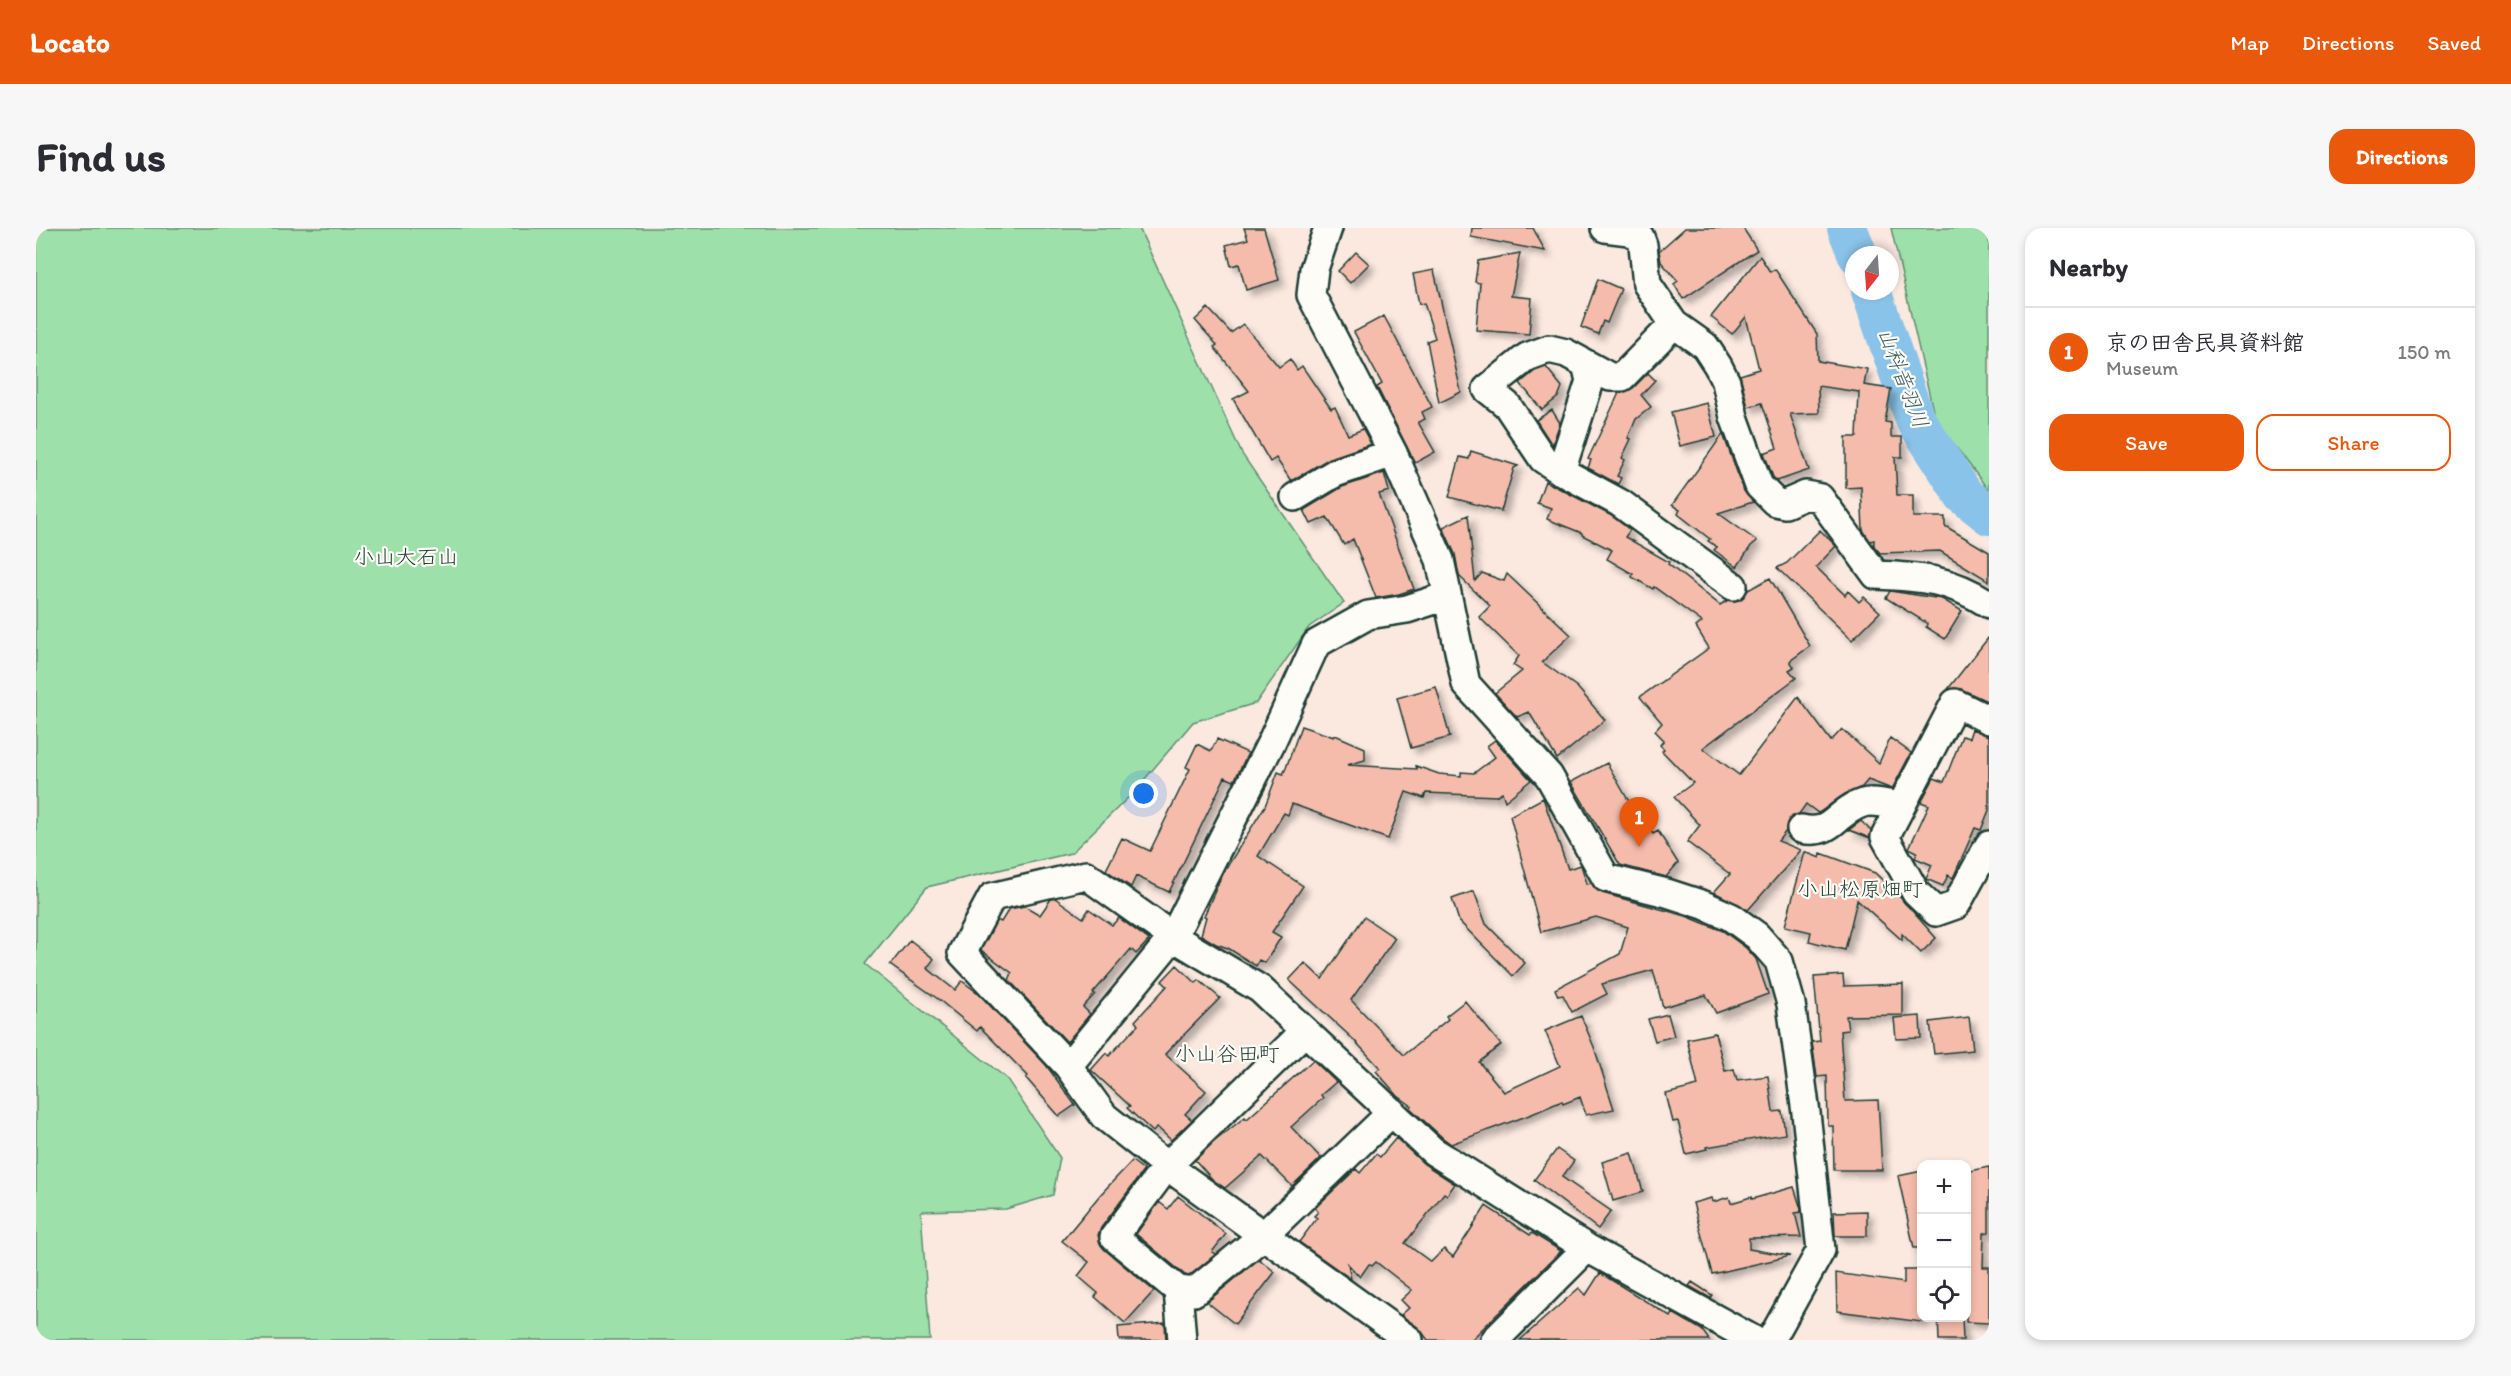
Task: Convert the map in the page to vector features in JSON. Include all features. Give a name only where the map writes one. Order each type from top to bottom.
[{"type":"street","points":[[1328,228],[1314,269],[1311,295],[1393,453],[1440,560],[1466,684],[1548,776],[1606,878],[1676,896],[1731,917],[1757,936],[1779,961],[1792,1015],[1806,1113],[1821,1250],[1771,1340]]},
{"type":"street","points":[[1605,228],[1644,232],[1647,284],[1674,324],[1705,346],[1718,366],[1726,382],[1734,417],[1759,486],[1774,502],[1785,504],[1806,495],[1820,498],[1876,574],[1928,578],[1969,591],[1989,604]]},
{"type":"street","points":[[1674,324],[1622,377],[1610,377],[1566,353],[1549,349],[1527,357],[1487,389],[1507,405],[1543,459],[1620,503],[1733,586]]},
{"type":"street","points":[[1561,471],[1590,381],[1586,364]]},
{"type":"street","points":[[1295,497],[1335,473],[1393,453]]},
{"type":"street","points":[[1068,1066],[1173,938],[1271,743],[1316,644],[1368,615],[1407,609],[1447,596]]},
{"type":"street","points":[[1989,720],[1955,703],[1886,837],[1916,893],[1936,912],[1956,905],[1989,845]]},
{"type":"street","points":[[1801,829],[1814,832],[1826,828],[1843,813],[1865,802],[1901,806]]},
{"type":"street","points":[[1408,1340],[1167,1166],[1104,1116],[1068,1066],[962,953],[992,897],[1086,875],[1173,938],[1260,989],[1433,1151],[1587,1248],[1754,1340]]},
{"type":"street","points":[[1305,1031],[1167,1166],[1113,1237],[1178,1290],[1194,1292],[1264,1235],[1392,1112]]},
{"type":"street","points":[[1495,1340],[1587,1248]]},
{"type":"street","points":[[1178,1290],[1182,1340]]},
{"type":"green space","points":[[36,228],[1139,228],[1242,454],[1344,603],[1309,627],[1256,703],[1193,722],[1133,793],[1071,853],[927,887],[865,964],[1007,1079],[1060,1158],[1053,1195],[1006,1209],[921,1211],[930,1340],[36,1340]]},
{"type":"green space","points":[[1891,228],[1989,228],[1989,491],[1935,419],[1899,263],[1899,246],[1895,246]]},
{"type":"building","points":[[1244,228],[1264,228],[1279,280],[1246,290],[1239,264],[1231,266],[1226,245],[1248,239]]},
{"type":"building","points":[[1472,228],[1533,228],[1545,251],[1471,237]]},
{"type":"building","points":[[1685,228],[1743,228],[1757,250],[1683,299],[1674,284],[1678,281],[1661,262],[1659,251]]},
{"type":"building","points":[[1356,252],[1369,264],[1350,283],[1338,271]]},
{"type":"building","points":[[1520,253],[1511,296],[1532,298],[1529,334],[1476,330],[1480,283],[1475,282],[1478,261]]},
{"type":"building","points":[[1760,256],[1770,272],[1775,269],[1817,334],[1818,361],[1867,369],[1864,385],[1891,389],[1885,422],[1891,423],[1891,437],[1902,437],[1902,457],[1895,457],[1897,495],[1913,495],[1913,517],[1945,517],[1945,526],[1989,552],[1989,581],[1940,551],[1880,553],[1874,546],[1874,540],[1870,541],[1863,530],[1861,487],[1846,488],[1846,437],[1857,437],[1859,392],[1818,386],[1819,413],[1790,414],[1809,470],[1777,481],[1773,477],[1764,453],[1777,448],[1762,403],[1748,407],[1740,375],[1759,369],[1746,317],[1732,334],[1711,317]]},
{"type":"building","points":[[1434,270],[1461,392],[1439,403],[1427,341],[1435,338],[1424,303],[1419,304],[1413,274]]},
{"type":"building","points":[[1598,279],[1621,289],[1607,323],[1603,321],[1598,334],[1581,327]]},
{"type":"building","points":[[1208,308],[1231,333],[1243,324],[1279,367],[1290,359],[1297,370],[1302,366],[1331,409],[1335,407],[1348,435],[1363,429],[1371,444],[1330,458],[1291,481],[1276,458],[1270,462],[1233,399],[1249,391],[1214,347],[1217,345],[1195,320]]},
{"type":"building","points":[[1384,316],[1432,407],[1422,412],[1425,419],[1418,422],[1435,452],[1415,463],[1377,387],[1382,384],[1354,332]]},
{"type":"building","points":[[1546,367],[1562,387],[1558,397],[1542,410],[1520,383],[1535,371]]},
{"type":"building","points":[[1648,373],[1655,380],[1641,395],[1651,407],[1636,419],[1628,438],[1631,439],[1622,458],[1625,460],[1617,476],[1621,478],[1618,484],[1588,468],[1591,460],[1588,459],[1619,393],[1633,388]]},
{"type":"building","points":[[1707,403],[1716,437],[1680,446],[1671,412]]},
{"type":"building","points":[[1552,410],[1560,423],[1552,445],[1536,420]]},
{"type":"building","points":[[1723,434],[1744,491],[1753,502],[1718,513],[1757,541],[1737,567],[1714,550],[1717,547],[1708,541],[1710,539],[1678,514],[1680,510],[1672,505]]},
{"type":"building","points":[[1471,451],[1518,466],[1514,468],[1501,511],[1449,497],[1460,457],[1469,459]]},
{"type":"building","points":[[1384,473],[1389,491],[1379,494],[1414,589],[1376,598],[1353,539],[1344,545],[1327,517],[1311,524],[1304,510],[1342,487]]},
{"type":"building","points":[[1545,481],[1612,516],[1630,530],[1625,537],[1669,562],[1668,564],[1720,605],[1728,600],[1740,600],[1748,590],[1770,578],[1810,646],[1790,661],[1794,667],[1789,670],[1796,678],[1703,748],[1739,775],[1798,697],[1831,741],[1842,729],[1879,763],[1890,738],[1911,753],[1892,789],[1868,780],[1862,787],[1845,794],[1818,813],[1806,804],[1799,814],[1789,819],[1786,831],[1778,841],[1801,850],[1748,910],[1714,892],[1730,874],[1687,842],[1700,825],[1674,797],[1693,783],[1662,751],[1664,749],[1660,745],[1664,740],[1655,731],[1662,723],[1640,697],[1709,648],[1696,627],[1702,622],[1654,587],[1653,589],[1632,577],[1633,574],[1607,559],[1612,550],[1582,533],[1547,519],[1551,508],[1537,503]]},
{"type":"building","points":[[1468,515],[1475,581],[1482,573],[1504,581],[1507,574],[1571,635],[1542,662],[1577,687],[1605,720],[1557,759],[1529,712],[1517,717],[1495,693],[1522,671],[1513,665],[1519,656],[1479,617],[1490,606],[1459,576],[1455,554],[1443,527]]},
{"type":"building","points":[[1820,530],[1836,546],[1816,567],[1845,595],[1848,591],[1859,602],[1864,597],[1880,612],[1852,640],[1777,568],[1787,563]]},
{"type":"building","points":[[1890,591],[1942,599],[1962,611],[1945,639],[1926,627],[1927,624],[1922,620],[1886,598]]},
{"type":"building","points":[[1989,637],[1989,702],[1961,689],[1948,689]]},
{"type":"building","points":[[1436,687],[1450,737],[1411,748],[1397,698]]},
{"type":"building","points":[[1301,726],[1334,737],[1335,735],[1365,748],[1365,760],[1347,765],[1417,769],[1416,766],[1439,774],[1461,776],[1461,772],[1474,773],[1495,757],[1487,746],[1495,740],[1531,780],[1505,801],[1502,792],[1496,796],[1426,793],[1424,798],[1406,792],[1388,839],[1292,804],[1288,815],[1284,813],[1258,856],[1303,886],[1272,932],[1281,937],[1265,963],[1259,960],[1256,966],[1228,948],[1201,935],[1206,917],[1204,916],[1222,875],[1265,806],[1278,772],[1283,774]]},
{"type":"building","points":[[1972,729],[1989,736],[1989,810],[1981,830],[1975,828],[1953,878],[1948,875],[1943,886],[1926,879],[1932,865],[1915,858],[1917,852],[1909,848],[1929,805],[1921,802],[1934,778],[1944,782],[1962,736],[1969,738]]},
{"type":"building","points":[[1217,739],[1248,753],[1234,781],[1225,777],[1169,892],[1136,876],[1131,887],[1106,870],[1122,838],[1150,851],[1190,769],[1186,767],[1197,744],[1211,751]]},
{"type":"building","points":[[1607,763],[1644,828],[1648,826],[1653,834],[1658,831],[1678,863],[1666,877],[1620,865],[1571,782]]},
{"type":"building","points":[[1543,798],[1568,869],[1581,865],[1587,884],[1591,883],[1602,893],[1686,916],[1723,931],[1746,948],[1756,959],[1768,994],[1716,1013],[1706,995],[1663,1007],[1653,970],[1602,984],[1607,994],[1572,1012],[1563,995],[1558,996],[1555,989],[1620,954],[1628,927],[1596,917],[1541,932],[1510,816]]},
{"type":"building","points":[[1861,821],[1871,831],[1870,838],[1849,830]]},
{"type":"building","points":[[1805,852],[1820,858],[1821,853],[1875,873],[1936,938],[1921,953],[1902,934],[1902,940],[1857,900],[1845,950],[1809,941],[1811,932],[1785,926]]},
{"type":"building","points":[[1474,891],[1486,924],[1525,963],[1513,976],[1459,921],[1452,899]]},
{"type":"building","points":[[1055,898],[1083,918],[1089,909],[1112,925],[1119,918],[1149,940],[1136,954],[1131,949],[1093,993],[1095,994],[1083,1007],[1090,1014],[1067,1042],[1009,980],[1012,973],[981,950],[997,920],[1001,922],[1009,909],[1025,906],[1040,915],[1051,899]]},
{"type":"building","points":[[1364,917],[1395,938],[1351,1000],[1404,1055],[1448,1019],[1446,1016],[1465,1001],[1501,1045],[1479,1062],[1504,1092],[1560,1066],[1545,1031],[1581,1016],[1594,1047],[1614,1109],[1586,1115],[1580,1097],[1563,1104],[1562,1101],[1451,1144],[1443,1138],[1410,1108],[1412,1106],[1398,1096],[1376,1071],[1380,1068],[1354,1040],[1289,980],[1305,963],[1322,979]]},
{"type":"building","points":[[910,940],[934,959],[927,968],[955,990],[962,981],[978,993],[1046,1065],[1075,1105],[1059,1116],[1026,1078],[1028,1076],[980,1027],[977,1031],[938,999],[890,965]]},
{"type":"building","points":[[1177,965],[1196,983],[1199,980],[1220,998],[1165,1054],[1206,1091],[1185,1114],[1192,1120],[1171,1140],[1157,1127],[1153,1132],[1127,1108],[1130,1106],[1091,1070],[1106,1053],[1109,1056],[1138,1025],[1135,1021],[1167,986],[1162,981]]},
{"type":"building","points":[[1843,975],[1844,986],[1903,984],[1903,1015],[1846,1016],[1848,1030],[1840,1031],[1845,1101],[1878,1100],[1882,1170],[1834,1170],[1833,1126],[1828,1126],[1827,1076],[1817,1077],[1812,1042],[1820,1041],[1814,977]]},
{"type":"building","points":[[1668,1014],[1674,1036],[1655,1041],[1648,1019]]},
{"type":"building","points":[[1920,1016],[1921,1038],[1896,1039],[1894,1018]]},
{"type":"building","points":[[1969,1017],[1973,1050],[1934,1054],[1930,1022]]},
{"type":"building","points":[[1715,1033],[1725,1071],[1734,1069],[1737,1080],[1768,1076],[1773,1112],[1782,1111],[1785,1134],[1706,1147],[1707,1149],[1686,1154],[1678,1121],[1673,1122],[1666,1094],[1698,1086],[1687,1039]]},
{"type":"building","points":[[1313,1060],[1336,1082],[1321,1095],[1323,1098],[1291,1127],[1321,1158],[1292,1186],[1262,1156],[1225,1188],[1213,1180],[1195,1160],[1245,1117],[1247,1119]]},
{"type":"building","points":[[1396,1138],[1424,1164],[1455,1184],[1447,1195],[1444,1193],[1405,1243],[1431,1262],[1444,1249],[1453,1257],[1486,1206],[1530,1235],[1532,1233],[1561,1251],[1471,1340],[1428,1340],[1419,1328],[1401,1315],[1409,1308],[1401,1300],[1412,1290],[1376,1262],[1372,1266],[1369,1264],[1360,1277],[1348,1264],[1351,1279],[1299,1242],[1317,1218],[1314,1216],[1318,1212],[1315,1208],[1356,1169],[1360,1173],[1376,1154],[1380,1157]]},
{"type":"building","points":[[1557,1149],[1574,1161],[1562,1177],[1611,1211],[1598,1229],[1534,1180]]},
{"type":"building","points":[[1632,1153],[1643,1192],[1613,1201],[1602,1162]]},
{"type":"building","points":[[1132,1161],[1144,1170],[1098,1235],[1104,1249],[1154,1291],[1125,1323],[1095,1297],[1098,1293],[1078,1276],[1089,1262],[1062,1241]]},
{"type":"building","points":[[1989,1167],[1989,1232],[1984,1233],[1983,1267],[1989,1267],[1989,1323],[1966,1322],[1971,1322],[1971,1171]]},
{"type":"building","points":[[1917,1172],[1917,1248],[1914,1248],[1898,1176]]},
{"type":"building","points":[[1794,1187],[1801,1209],[1801,1212],[1795,1213],[1801,1237],[1749,1238],[1749,1249],[1791,1256],[1712,1274],[1693,1203],[1712,1198],[1713,1202],[1729,1197],[1731,1203]]},
{"type":"building","points":[[1178,1196],[1226,1234],[1212,1252],[1216,1254],[1189,1276],[1136,1234],[1159,1202],[1168,1209]]},
{"type":"building","points":[[1867,1211],[1867,1236],[1835,1236],[1834,1212]]},
{"type":"building","points":[[1259,1259],[1275,1272],[1235,1324],[1207,1302]]},
{"type":"building","points":[[1904,1270],[1917,1270],[1917,1321],[1837,1311],[1836,1273],[1904,1283]]},
{"type":"building","points":[[1600,1273],[1671,1317],[1673,1313],[1702,1330],[1709,1340],[1520,1340],[1579,1288],[1586,1295]]},
{"type":"building","points":[[1692,1282],[1712,1295],[1710,1298],[1689,1286]]},
{"type":"building","points":[[1938,1322],[1962,1322],[1963,1340],[1939,1340]]},
{"type":"building","points":[[1165,1323],[1166,1340],[1119,1340],[1118,1327]]},
{"type":"waterway","name":"山科音羽川","points":[[1847,228],[1854,246]]},
{"type":"waterway","name":"山科音羽川","points":[[1874,300],[1915,419],[1964,495],[1989,515]]},
{"type":"place","name":"京の田舎民具資料館","points":[[1639,847]]},
{"type":"district","name":"小山大石山","points":[[406,557]]},
{"type":"district","name":"小山松原畑町","points":[[1860,889]]},
{"type":"district","name":"小山谷田町","points":[[1227,1054]]}]
